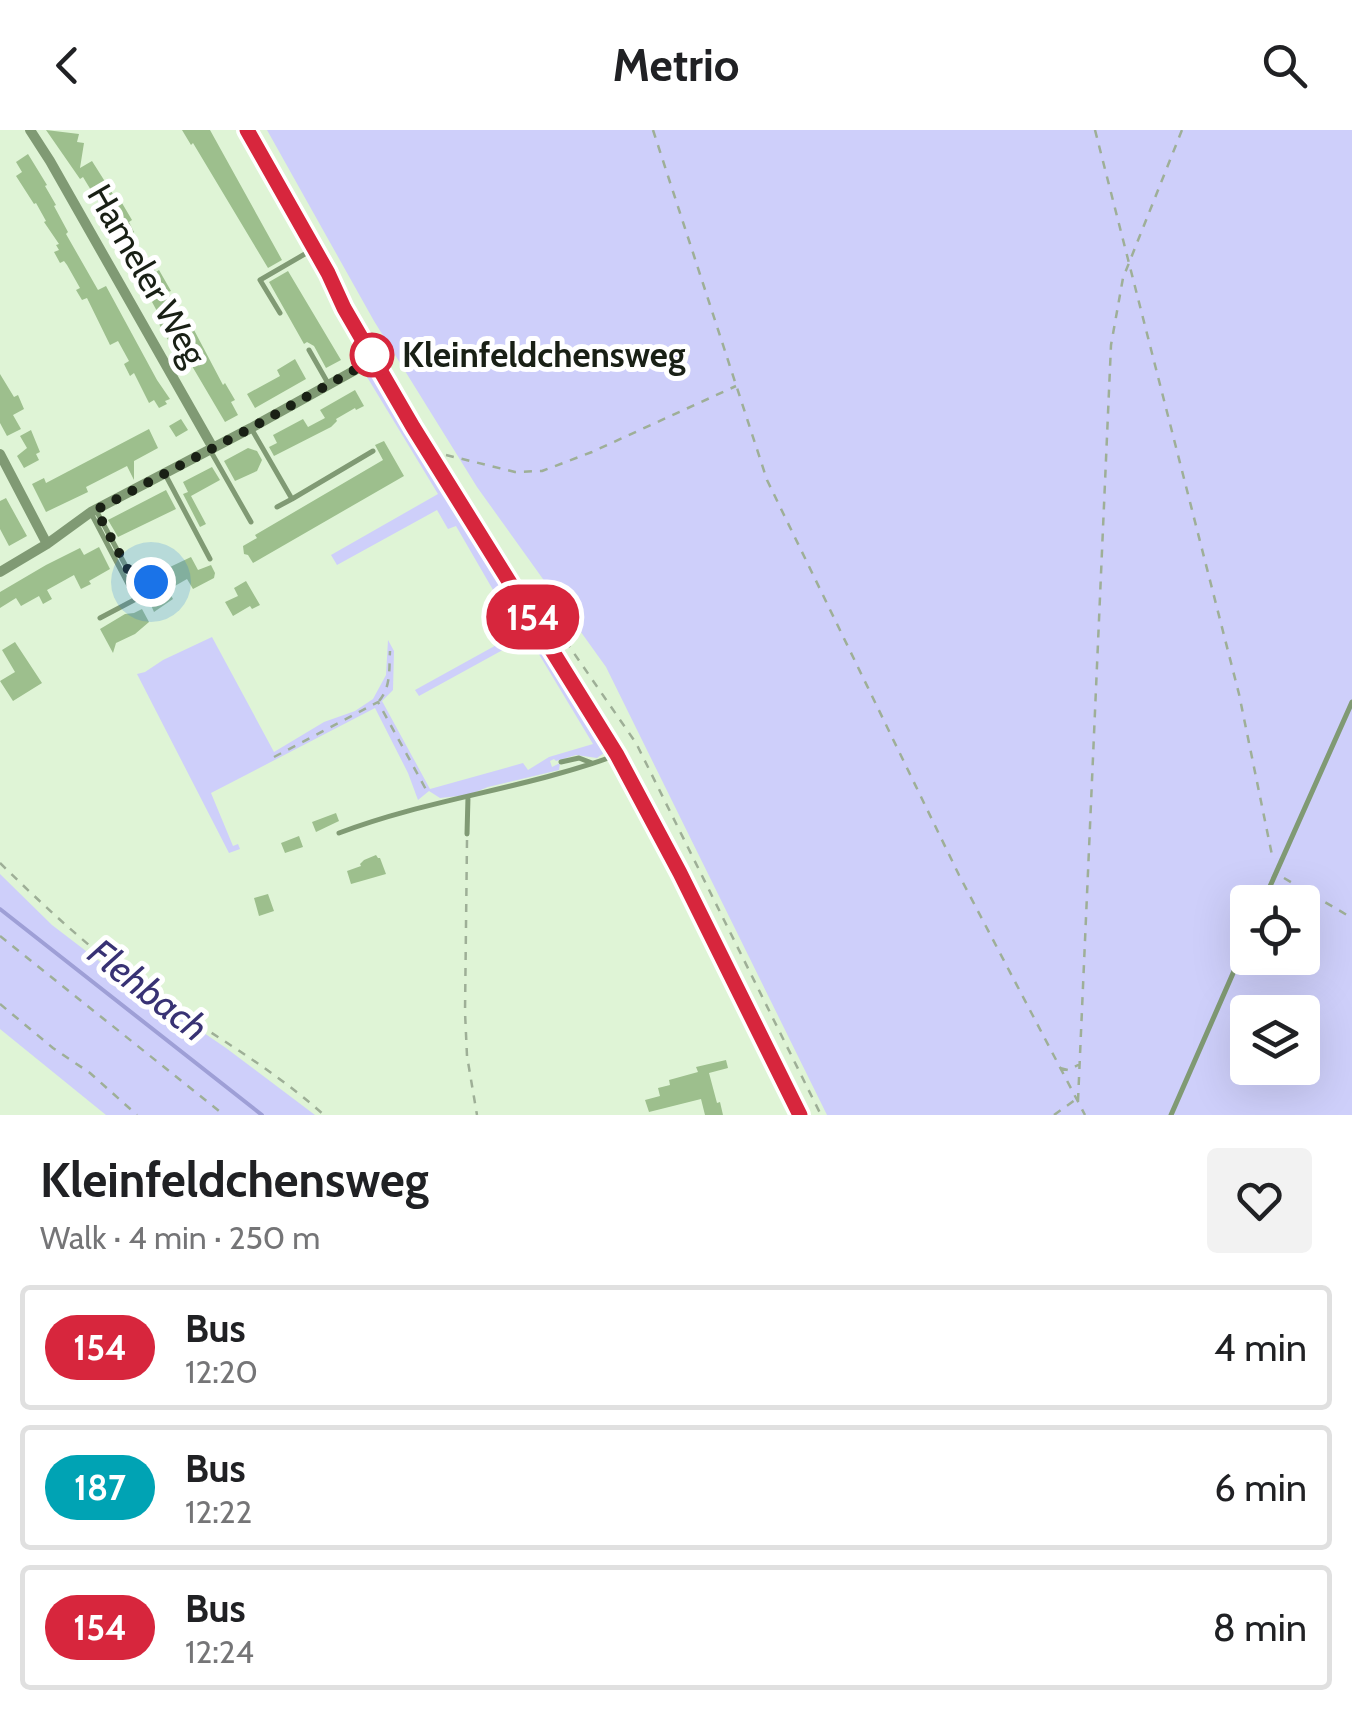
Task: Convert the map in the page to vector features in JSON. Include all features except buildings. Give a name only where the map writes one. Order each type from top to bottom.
[{"type":"main road","points":[[246,130],[434,462],[617,755],[800,1115]]},
{"type":"street","name":"Hameler Weg","points":[[30,130],[212,449]]},
{"type":"street","points":[[0,572],[93,511],[374,359]]},
{"type":"street","points":[[0,454],[47,544]]},
{"type":"lane","points":[[280,313],[260,280],[314,248]]},
{"type":"lane","points":[[308,350],[329,384]]},
{"type":"lane","points":[[251,428],[292,499]]},
{"type":"lane","points":[[212,449],[251,522]]},
{"type":"lane","points":[[277,507],[372,451]]},
{"type":"lane","points":[[165,474],[210,559]]},
{"type":"lane","points":[[93,511],[138,588],[151,582]]},
{"type":"lane","points":[[93,511],[136,599],[100,618]]},
{"type":"lane","points":[[1271,885],[1352,702]]},
{"type":"lane","points":[[339,833],[617,755]]},
{"type":"lane","points":[[561,762],[579,758],[592,763]]},
{"type":"lane","points":[[468,798],[468,834]]},
{"type":"lane","points":[[1171,1115],[1232,975]]},
{"type":"path","points":[[653,130],[767,480],[959,875],[1085,1115]]},
{"type":"path","points":[[1095,130],[1239,694],[1276,873],[1352,918]]},
{"type":"path","points":[[1077,1101],[1111,344],[1123,278],[1182,130]]},
{"type":"path","points":[[440,452],[515,472],[542,471],[736,386]]},
{"type":"path","points":[[274,757],[378,702],[388,683],[390,652]]},
{"type":"path","points":[[378,702],[427,793],[444,801]]},
{"type":"path","points":[[468,834],[465,1012],[467,1056],[477,1115]]},
{"type":"path","points":[[0,863],[126,974],[267,1069],[324,1115]]},
{"type":"path","points":[[0,936],[224,1115]]},
{"type":"path","points":[[0,1004],[138,1115]]},
{"type":"path","points":[[1058,1068],[1068,1070],[1080,1064]]},
{"type":"path","points":[[1054,1115],[1077,1101]]},
{"type":"shaded area","points":[[267,130],[1352,130],[1352,1115],[827,1115],[606,667],[477,487],[374,321]]},
{"type":"shaded area","points":[[364,372],[375,376],[604,753],[597,758],[576,755],[554,759],[550,761],[552,767],[560,763],[559,770],[468,795],[440,798],[429,791],[418,800],[375,708],[211,793],[233,846],[238,844],[240,849],[229,853],[137,674],[212,637],[274,752],[373,699],[386,675],[388,640],[394,651],[393,690],[382,701],[430,789],[523,763],[528,770],[549,757],[593,744],[528,636],[419,696],[415,690],[518,633],[456,526],[448,529],[437,510],[337,565],[331,555],[438,494]]},
{"type":"shaded area","points":[[0,874],[52,925],[315,1115],[106,1115],[0,1029]]},
{"type":"waterway","name":"Flehbach","points":[[0,909],[262,1115]]},
{"type":"bus line","name":"154","points":[[247,130],[413,427],[617,755],[800,1115]]},
{"type":"place","name":"Kleinfeldchensweg","points":[[372,355]]},
{"type":"route","points":[[151,582],[138,588],[96,510],[303,399],[374,359],[372,355]]}]
